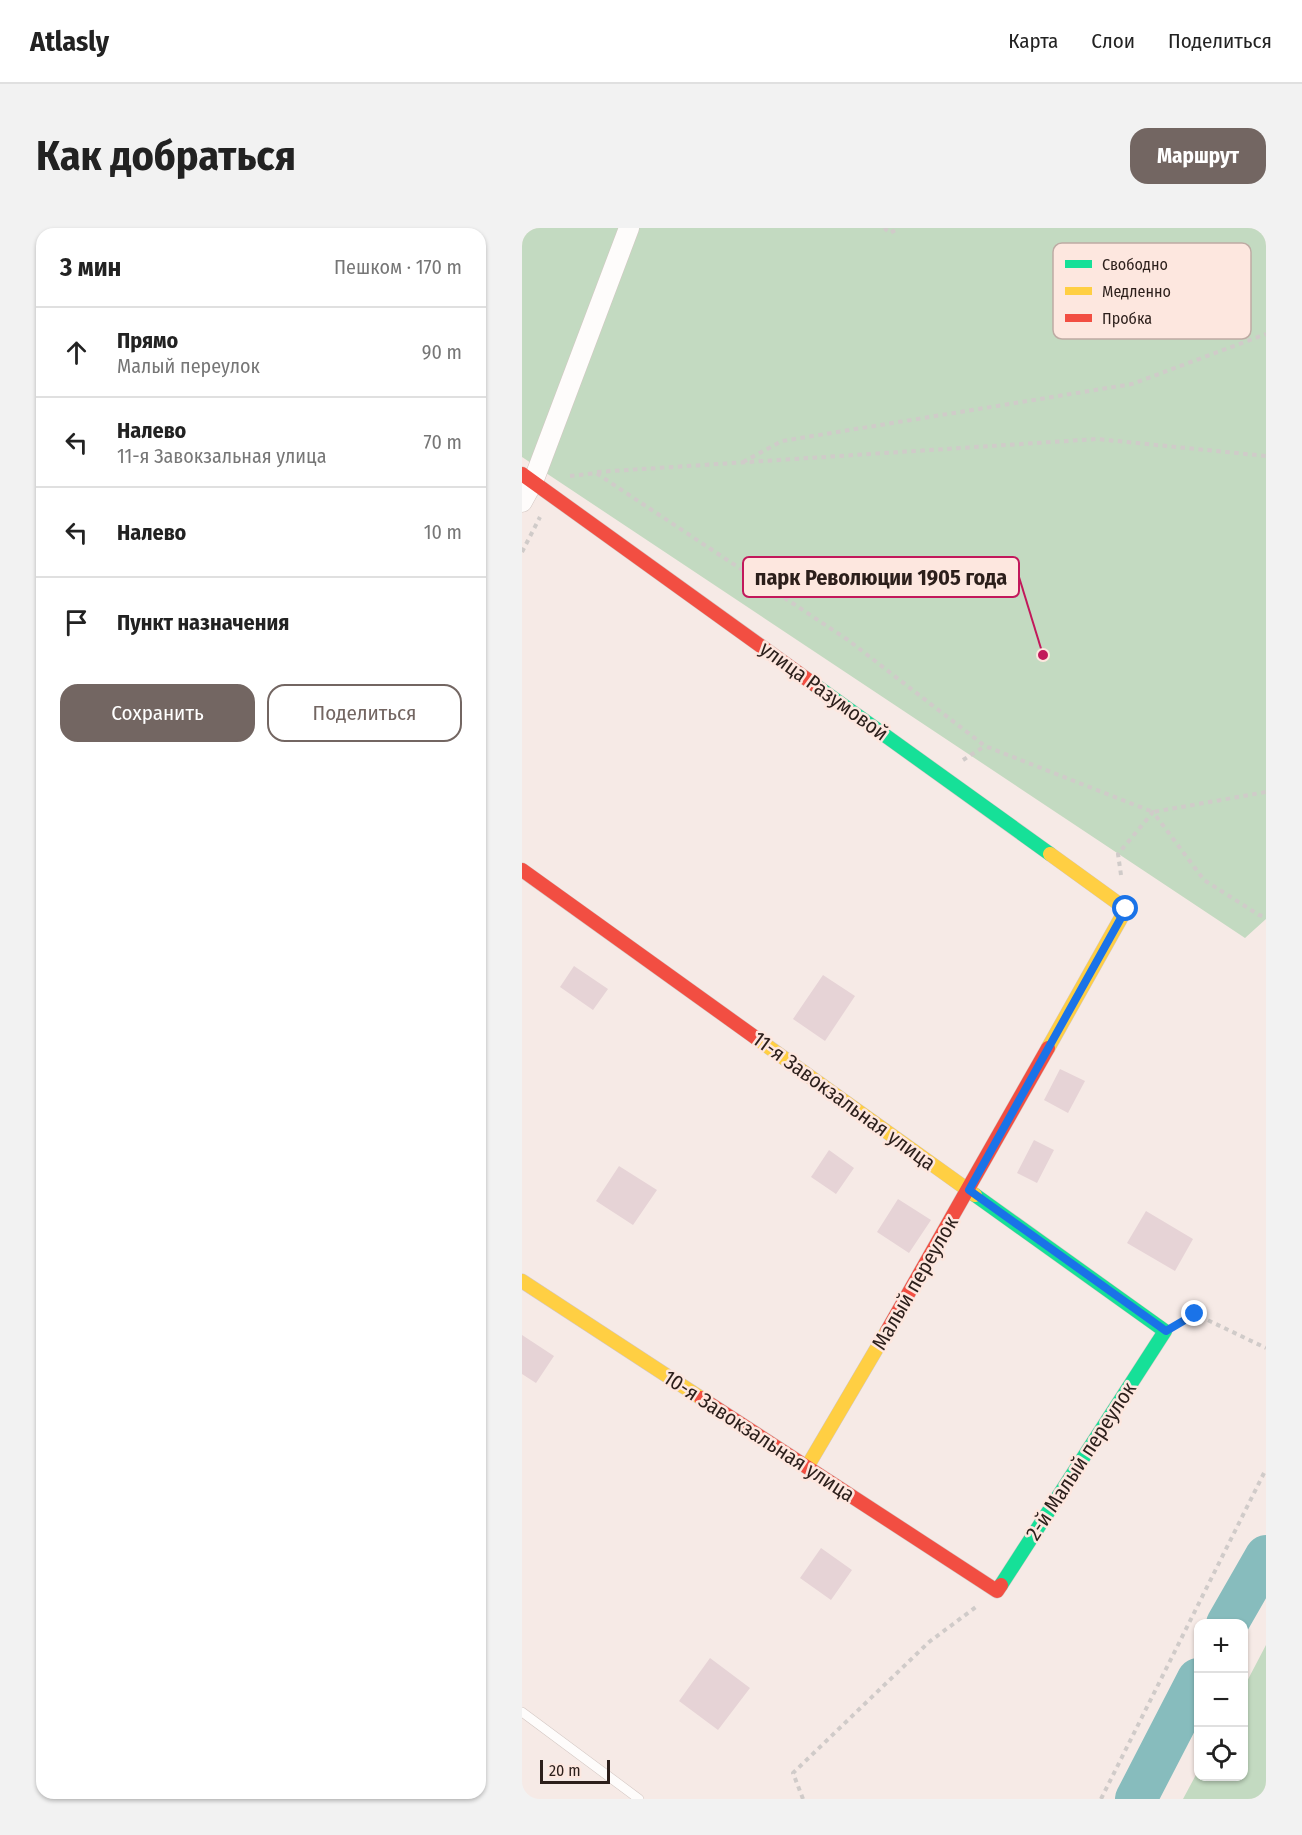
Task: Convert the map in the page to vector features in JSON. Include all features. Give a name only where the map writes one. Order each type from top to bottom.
[{"type":"street","points":[[522,502],[528,478],[629,228]]},
{"type":"street","name":"улица Разумовой","points":[[528,478],[1126,909]]},
{"type":"street","name":"11-я Завокзальная улица","points":[[522,870],[1166,1331]]},
{"type":"street","name":"Малый переулок","points":[[807,1467],[969,1190],[1126,909]]},
{"type":"street","name":"10-я Завокзальная улица","points":[[522,1281],[996,1591]]},
{"type":"street","name":"2-й Малый переулок","points":[[996,1591],[1166,1331]]},
{"type":"lane","points":[[522,1712],[639,1799]]},
{"type":"path","points":[[884,228],[890,233],[899,228]]},
{"type":"path","points":[[1251,339],[1266,333]]},
{"type":"path","points":[[740,463],[782,441],[1132,384],[1250,339]]},
{"type":"path","points":[[528,478],[1097,439],[1266,456]]},
{"type":"path","points":[[596,472],[848,640],[985,746],[1153,812],[1266,792]]},
{"type":"path","points":[[522,552],[552,495]]},
{"type":"path","points":[[1126,909],[1118,854],[1153,812]]},
{"type":"path","points":[[1153,812],[1204,880],[1259,915],[1266,917]]},
{"type":"path","points":[[1166,1331],[1195,1314],[1266,1348]]},
{"type":"path","points":[[1101,1799],[1266,1469]]},
{"type":"path","points":[[803,1799],[793,1773],[929,1642],[996,1591]]},
{"type":"green space","points":[[522,228],[1266,228],[1266,919],[1245,938],[522,457]]},
{"type":"green space","points":[[1266,1645],[1266,1799],[1183,1799],[1194,1778],[1194,1781],[1248,1781],[1248,1679]]},
{"type":"building","points":[[574,966],[608,989],[593,1010],[560,987]]},
{"type":"building","points":[[823,975],[855,996],[825,1041],[793,1019]]},
{"type":"building","points":[[1060,1069],[1085,1081],[1068,1113],[1044,1100]]},
{"type":"building","points":[[1034,1140],[1054,1150],[1037,1183],[1017,1173]]},
{"type":"building","points":[[829,1150],[854,1168],[836,1194],[811,1177]]},
{"type":"building","points":[[619,1166],[657,1190],[633,1225],[596,1201]]},
{"type":"building","points":[[898,1199],[931,1220],[909,1253],[877,1232]]},
{"type":"building","points":[[1146,1211],[1193,1239],[1175,1271],[1127,1243]]},
{"type":"building","points":[[522,1335],[554,1356],[536,1383],[522,1374]]},
{"type":"building","points":[[821,1548],[852,1570],[831,1600],[800,1578]]},
{"type":"building","points":[[710,1658],[750,1688],[718,1730],[679,1701]]},
{"type":"waterway","points":[[1230,1619],[1266,1556]]},
{"type":"waterway","points":[[1136,1799],[1194,1687]]},
{"type":"traffic: fast","points":[[815,685],[1050,854]]},
{"type":"traffic: fast","points":[[975,1195],[1165,1331],[1001,1585]]},
{"type":"traffic: slow","points":[[1048,1048],[1126,909],[1050,854]]},
{"type":"traffic: slow","points":[[756,1038],[975,1195]]},
{"type":"traffic: slow","points":[[522,1281],[701,1398]]},
{"type":"traffic: slow","points":[[807,1467],[887,1331]]},
{"type":"traffic: jam","points":[[522,474],[815,685]]},
{"type":"traffic: jam","points":[[522,870],[756,1038]]},
{"type":"traffic: jam","points":[[887,1331],[1048,1048]]},
{"type":"traffic: jam","points":[[701,1398],[997,1591],[1001,1585]]},
{"type":"place","name":"парк Революции 1905 года","points":[[1043,655]]},
{"type":"route","points":[[1126,909],[969,1190],[1166,1331],[1195,1314]]}]
